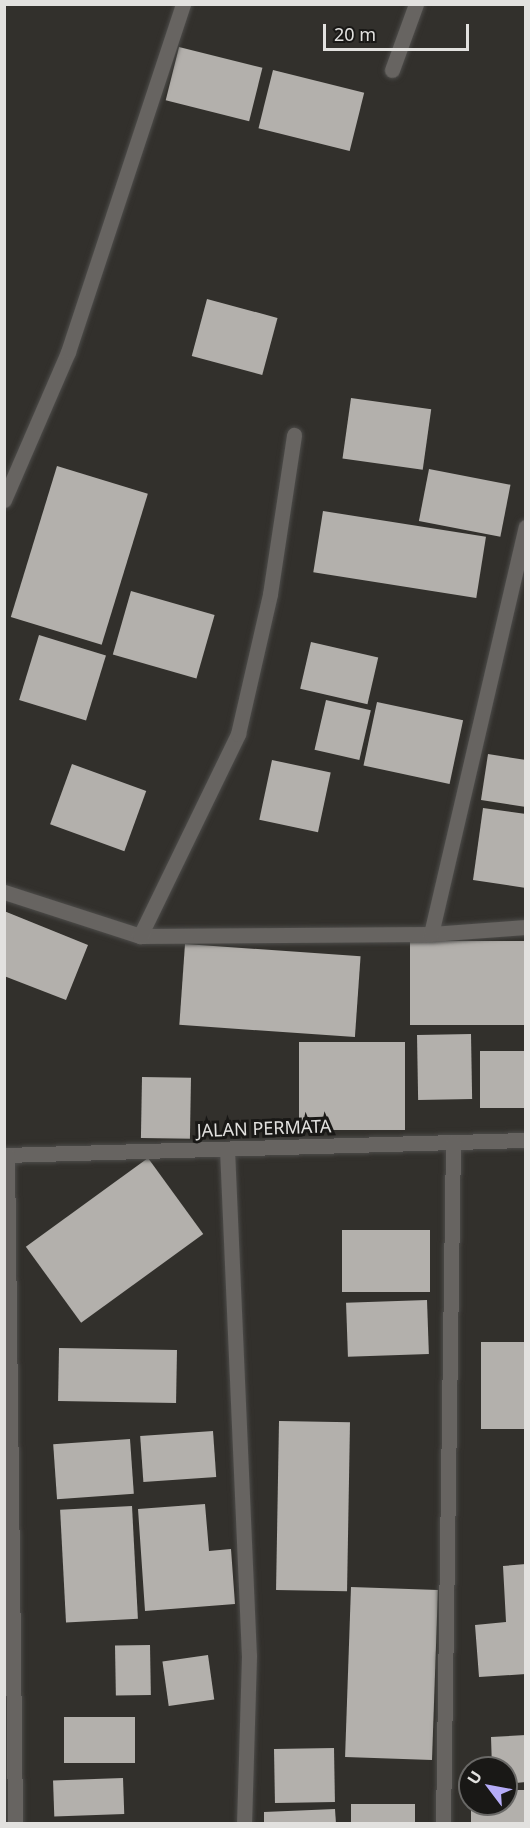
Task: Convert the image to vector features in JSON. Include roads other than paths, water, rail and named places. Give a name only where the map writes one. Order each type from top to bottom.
[{"type":"street","points":[[4,500],[68,352],[183,4]]},
{"type":"street","points":[[392,70],[416,4]]},
{"type":"street","points":[[140,936],[238,734],[270,594],[294,435]]},
{"type":"street","points":[[431,934],[525,527]]},
{"type":"street","points":[[4,892],[140,936],[431,934],[525,927]]},
{"type":"street","name":"JALAN PERMATA","points":[[6,1155],[525,1140]]},
{"type":"street","points":[[443,1824],[453,1142]]},
{"type":"street","points":[[227,1149],[249,1656],[244,1824]]},
{"type":"street","points":[[6,1155],[15,1824]]}]
